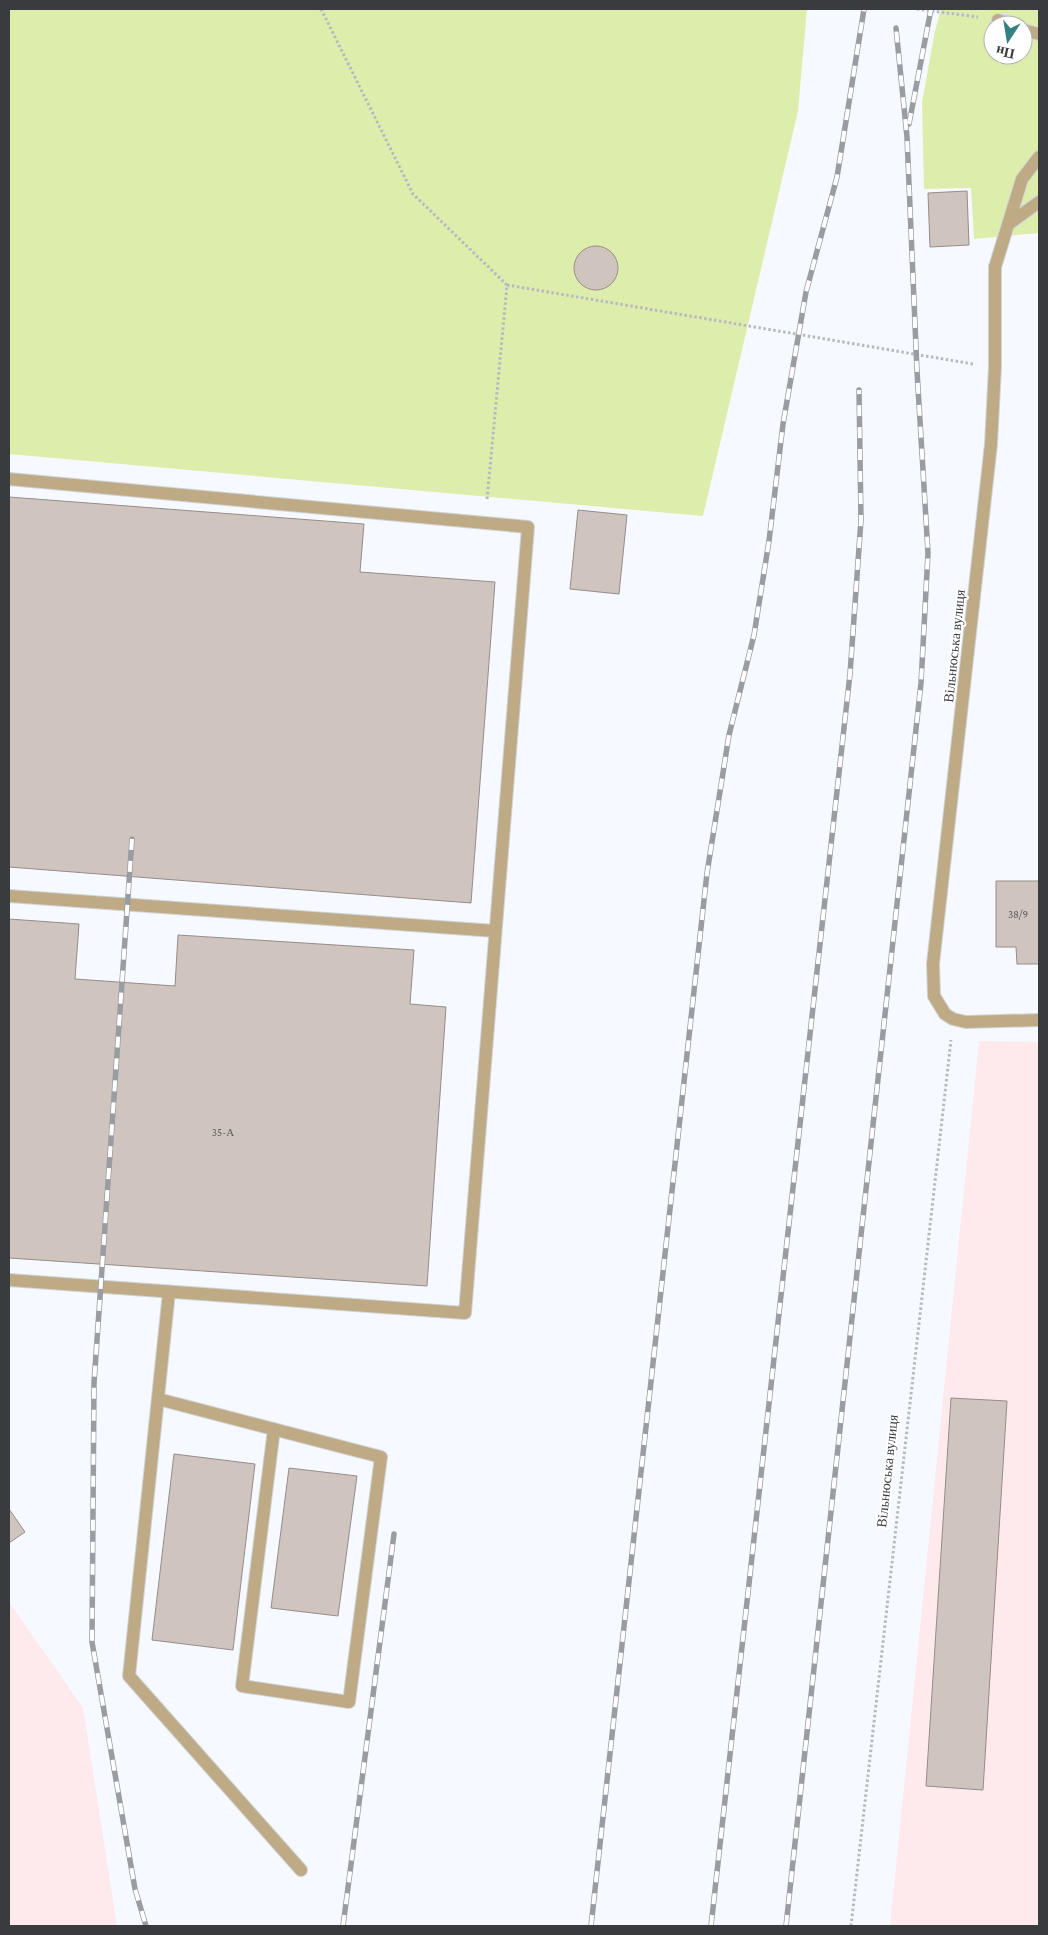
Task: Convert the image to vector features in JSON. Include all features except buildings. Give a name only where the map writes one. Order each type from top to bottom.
[{"type":"street","name":"Вільнюська вулиця","points":[[953,1019],[945,1014],[934,996],[933,964],[991,444],[995,368],[995,267],[1022,179],[1039,157]]},
{"type":"street","points":[[1010,223],[1039,202]]},
{"type":"street","points":[[9,479],[528,527],[465,1313],[9,1280]]},
{"type":"street","points":[[9,896],[495,931]]},
{"type":"street","points":[[953,1019],[966,1022],[1039,1020]]},
{"type":"street","points":[[169,1292],[129,1676],[301,1870]]},
{"type":"street","points":[[158,1399],[274,1429],[381,1457],[349,1702],[242,1686],[274,1429]]},
{"type":"path","points":[[321,9],[413,194],[507,285],[995,368]]},
{"type":"path","points":[[917,9],[983,18]]},
{"type":"path","points":[[485,523],[507,285]]},
{"type":"path","name":"Вільнюська вулиця","points":[[851,1926],[953,1019]]},
{"type":"shaded area","points":[[979,1041],[1039,1042],[1039,1926],[890,1926]]},
{"type":"shaded area","points":[[9,1602],[83,1708],[117,1926],[9,1926]]},
{"type":"green space","points":[[9,9],[807,9],[798,111],[703,516],[9,454]]},
{"type":"green space","points":[[941,9],[1039,9],[1039,233],[974,239],[971,188],[924,189],[922,102]]},
{"type":"railway","points":[[591,1926],[707,873],[729,735],[754,635],[769,541],[783,424],[806,292],[837,177],[864,9]]},
{"type":"railway","points":[[909,124],[931,9]]},
{"type":"railway","points":[[786,1926],[921,683],[928,553],[917,371],[907,137],[896,28]]},
{"type":"railway","points":[[711,1926],[850,674],[861,520],[859,390]]},
{"type":"railway","points":[[132,839],[94,1383],[92,1642],[135,1889],[146,1926]]},
{"type":"railway","points":[[343,1926],[394,1534]]}]
